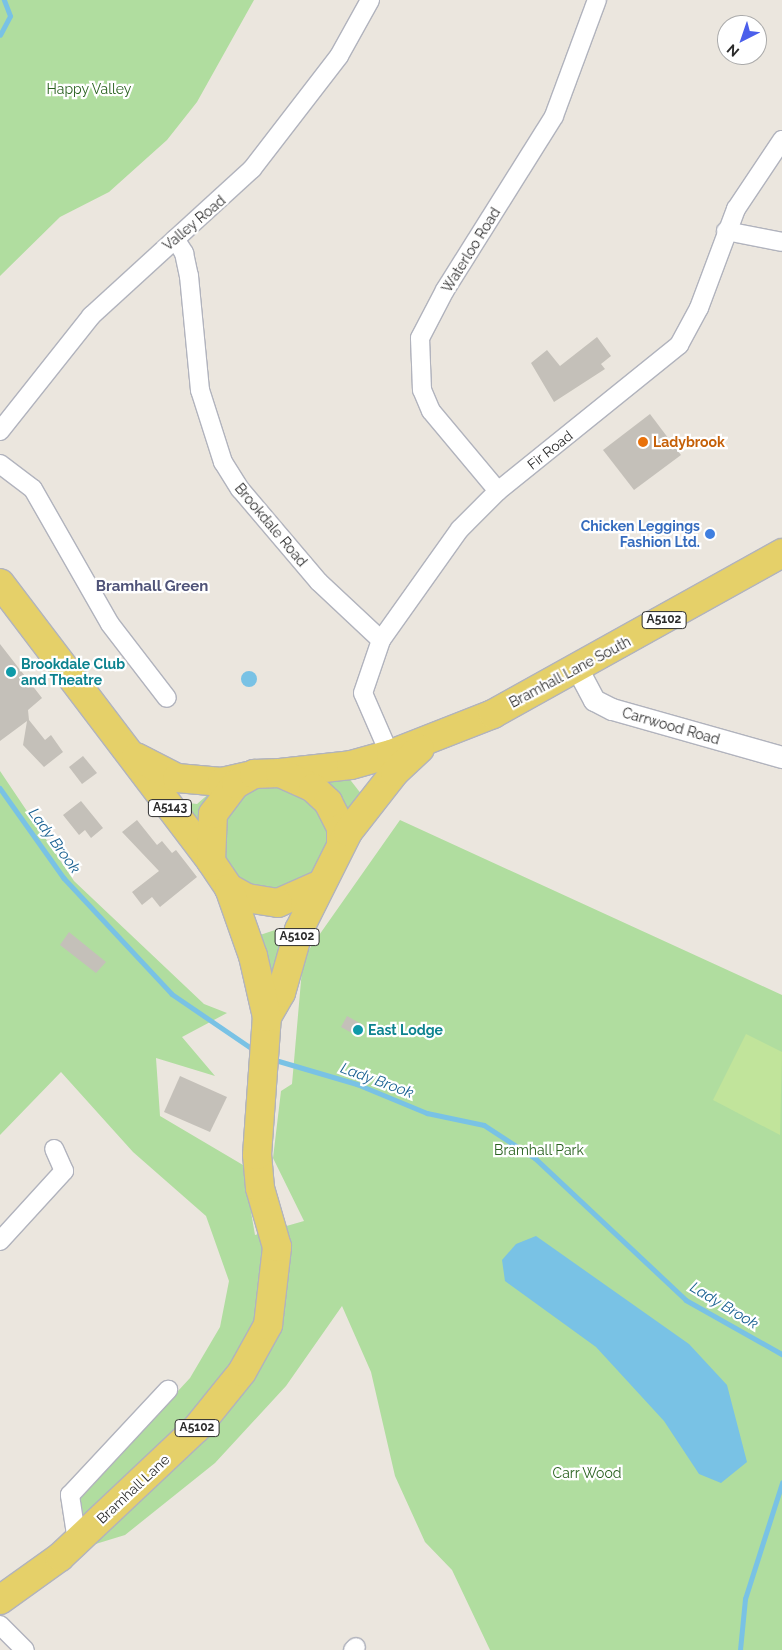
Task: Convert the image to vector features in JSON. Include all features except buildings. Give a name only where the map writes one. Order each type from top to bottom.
[{"type":"main road","name":"Bramhall Lane South","points":[[267,774],[351,765],[393,763],[432,738],[578,670],[782,552]]},
{"type":"main road","name":"A5143","points":[[0,582],[211,861],[229,888]]},
{"type":"main road","name":"A5143","points":[[130,754],[177,778],[222,782],[267,774]]},
{"type":"main road","points":[[229,888],[247,898],[278,903],[321,884],[341,844],[393,763]]},
{"type":"main road","name":"A5143","points":[[211,861],[213,814],[225,794],[267,774]]},
{"type":"main road","points":[[267,774],[308,785],[328,802],[340,828],[341,844]]},
{"type":"main road","name":"A5102","points":[[267,1025],[321,884]]},
{"type":"main road","name":"A5102","points":[[229,888],[253,956],[267,1025]]},
{"type":"main road","name":"Bramhall Lane","points":[[0,1600],[77,1541],[196,1429],[242,1372],[268,1325],[277,1247],[260,1188],[257,1155],[267,1025]]},
{"type":"street","name":"Valley Road","points":[[0,431],[91,316],[175,239],[222,201],[271,146],[339,56],[370,0]]},
{"type":"street","name":"Waterloo Road","points":[[498,492],[431,411],[422,390],[420,338],[445,290],[554,116],[597,0]]},
{"type":"street","name":"Fir Road","points":[[393,763],[363,694],[381,640],[437,558],[498,492],[679,345],[700,308],[726,231],[747,187],[782,140]]},
{"type":"street","points":[[726,231],[782,242]]},
{"type":"street","name":"Brookdale Road","points":[[175,239],[184,253],[189,276],[200,390],[223,462],[240,489],[319,582],[381,640]]},
{"type":"street","points":[[0,464],[33,489],[110,624],[167,698]]},
{"type":"street","name":"Carrwood Road","points":[[578,670],[594,700],[612,708],[782,758]]},
{"type":"street","points":[[0,1241],[64,1171],[54,1150]]},
{"type":"street","points":[[77,1541],[70,1495],[168,1390]]},
{"type":"street","points":[[0,1626],[24,1650]]},
{"type":"green space","name":"Happy Valley","points":[[0,0],[254,0],[197,102],[167,140],[109,192],[60,217],[0,276]]},
{"type":"green space","name":"Carr Wood","points":[[0,771],[74,881],[204,1004],[227,1013],[182,1037],[215,1076],[156,1058],[160,1116],[243,1165],[255,1235],[304,1221],[273,1158],[281,1091],[292,1084],[303,958],[400,820],[782,995],[782,1650],[490,1650],[452,1570],[425,1542],[395,1476],[371,1372],[342,1306],[286,1386],[215,1463],[125,1535],[89,1546],[80,1497],[190,1378],[220,1327],[229,1281],[206,1216],[133,1152],[61,1072],[0,1135]]},
{"type":"green space","points":[[314,775],[348,777],[362,795],[350,816]]},
{"type":"green space","points":[[251,787],[294,787],[315,797],[334,844],[297,894],[243,884],[220,850],[221,820]]},
{"type":"green space","points":[[212,791],[203,831],[180,802],[197,804]]},
{"type":"green space","points":[[278,929],[290,931],[281,972],[265,985],[257,936]]},
{"type":"green space","points":[[746,1034],[782,1052],[780,1135],[713,1100]]},
{"type":"water","points":[[249,671],[255,673],[257,679],[255,685],[249,687],[243,685],[241,679],[243,673]]},
{"type":"water","points":[[536,1236],[689,1344],[727,1385],[747,1462],[721,1483],[699,1474],[664,1421],[596,1347],[505,1281],[502,1260],[516,1244]]},
{"type":"waterway","name":"Lady Brook","points":[[0,35],[10,16],[4,0]]},
{"type":"waterway","name":"Lady Brook","points":[[0,788],[64,878],[172,994],[254,1050]]},
{"type":"waterway","name":"Lady Brook","points":[[272,1059],[357,1084],[427,1113],[484,1125],[535,1158],[686,1300],[782,1354]]},
{"type":"waterway","name":"Lady Brook","points":[[740,1650],[745,1599],[782,1483]]},
{"type":"place","name":"Ladybrook","points":[[643,442]]},
{"type":"place","name":"Chicken Leggings Fashion Ltd.","points":[[710,534]]},
{"type":"place","name":"Brookdale Club and Theatre","points":[[11,672]]},
{"type":"place","name":"East Lodge","points":[[358,1030]]},
{"type":"district","name":"Bramhall Green","points":[[152,587]]},
{"type":"park label","name":"Bramhall Park","points":[[539,1150]]}]
